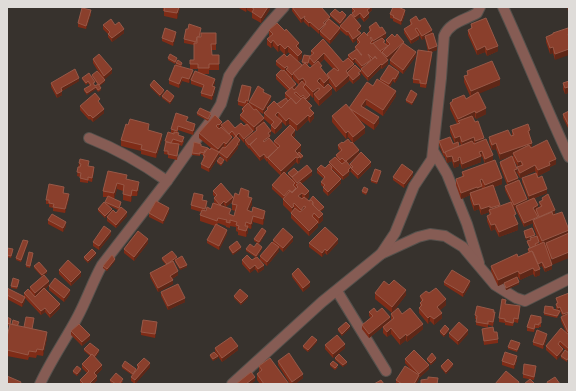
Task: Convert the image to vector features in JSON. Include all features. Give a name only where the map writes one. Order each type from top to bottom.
[{"type":"street","points":[[40,384],[79,314],[102,265],[167,181],[217,112],[230,76],[235,67],[266,26],[284,7]]},
{"type":"street","points":[[381,254],[395,233],[414,186],[432,159],[434,152],[444,36],[446,30],[453,24],[477,12],[480,7]]},
{"type":"street","points":[[504,7],[525,55],[547,112],[569,157]]},
{"type":"street","points":[[89,138],[104,144],[151,169],[167,181]]},
{"type":"street","points":[[434,152],[447,174],[467,224],[480,266]]},
{"type":"street","points":[[232,384],[322,302],[381,254],[418,237],[430,234],[445,236],[463,247],[495,285],[516,298],[525,300],[569,279]]},
{"type":"street","points":[[337,291],[386,372]]},
{"type":"building","points":[[165,7],[179,7],[177,13],[164,11]]},
{"type":"building","points":[[251,7],[268,7],[261,18],[252,12],[254,9]]},
{"type":"building","points":[[292,7],[321,7],[330,17],[323,23],[325,24],[319,30],[304,18],[305,16],[301,19]]},
{"type":"building","points":[[371,7],[367,10],[369,13],[364,18],[360,13],[355,17],[352,13],[355,11],[352,8]]},
{"type":"building","points":[[393,7],[398,7],[405,10],[401,21],[390,14]]},
{"type":"building","points":[[82,8],[91,10],[86,26],[78,23]]},
{"type":"building","points":[[335,9],[340,13],[342,11],[346,15],[340,23],[330,14]]},
{"type":"building","points":[[351,14],[361,26],[357,30],[361,33],[353,39],[348,31],[347,32],[340,26]]},
{"type":"building","points":[[416,16],[419,21],[425,18],[432,30],[422,36],[417,28],[415,29],[419,35],[411,40],[404,29],[412,24],[410,20]]},
{"type":"building","points":[[486,18],[498,46],[487,50],[485,46],[477,50],[468,30],[472,28],[471,24]]},
{"type":"building","points":[[111,19],[115,25],[119,22],[124,29],[112,38],[108,34],[110,32],[103,25]]},
{"type":"building","points":[[329,19],[340,28],[330,40],[320,31]]},
{"type":"building","points":[[376,22],[380,28],[382,27],[386,33],[373,41],[371,37],[370,38],[372,41],[370,43],[373,43],[388,60],[382,65],[381,64],[368,77],[361,69],[373,59],[368,54],[371,60],[362,66],[355,58],[353,60],[348,55],[357,49],[355,47],[360,42],[357,39],[364,32],[368,36],[367,34],[371,30],[369,27]]},
{"type":"building","points":[[277,23],[285,31],[286,29],[299,43],[296,46],[302,52],[298,56],[288,46],[285,49],[280,44],[278,46],[273,40],[271,43],[267,39],[273,34],[269,30]]},
{"type":"building","points":[[189,24],[201,28],[196,42],[184,39],[186,29],[188,29]]},
{"type":"building","points":[[165,28],[176,32],[173,42],[162,38]]},
{"type":"building","points":[[568,28],[569,49],[555,54],[553,47],[550,48],[546,37]]},
{"type":"building","points":[[201,33],[216,33],[216,44],[211,44],[212,55],[219,55],[219,64],[209,64],[209,68],[198,68],[198,64],[190,64],[190,60],[194,60],[194,43],[197,43],[197,37],[201,37]]},
{"type":"building","points":[[433,33],[437,46],[429,49],[425,36]]},
{"type":"building","points":[[392,34],[395,37],[397,34],[404,42],[387,57],[382,52],[390,44],[386,40]]},
{"type":"building","points":[[382,38],[385,41],[383,42],[388,46],[380,51],[373,43]]},
{"type":"building","points":[[323,39],[343,62],[348,58],[354,64],[346,71],[349,75],[336,87],[327,74],[334,68],[338,71],[339,70],[324,53],[314,63],[309,57],[314,53],[311,51]]},
{"type":"building","points":[[403,43],[416,52],[403,70],[390,60]]},
{"type":"building","points":[[418,50],[432,52],[426,84],[420,83],[420,80],[413,79]]},
{"type":"building","points":[[99,54],[112,69],[104,76],[93,59]]},
{"type":"building","points":[[170,54],[177,58],[175,62],[168,58]]},
{"type":"building","points":[[284,54],[287,57],[290,54],[302,65],[292,75],[286,69],[288,68],[287,66],[285,68],[276,61]]},
{"type":"building","points":[[304,55],[310,56],[308,63],[302,62]]},
{"type":"building","points":[[178,60],[182,63],[181,65],[176,63]]},
{"type":"building","points":[[318,61],[322,66],[320,67],[329,78],[324,83],[320,78],[317,81],[324,88],[328,84],[332,88],[319,100],[314,94],[320,89],[318,88],[313,92],[305,84],[306,82],[303,78],[299,80],[293,73],[305,63],[310,68]]},
{"type":"building","points":[[492,61],[500,79],[471,91],[464,76],[468,75],[467,71]]},
{"type":"building","points":[[175,65],[193,70],[189,79],[182,77],[179,84],[169,80]]},
{"type":"building","points":[[355,65],[361,71],[358,73],[360,74],[353,80],[347,73]]},
{"type":"building","points":[[389,65],[399,72],[395,79],[393,78],[389,84],[380,79]]},
{"type":"building","points":[[75,69],[79,78],[61,88],[62,91],[57,94],[51,83]]},
{"type":"building","points":[[281,70],[284,70],[296,84],[290,89],[276,75]]},
{"type":"building","points":[[97,71],[105,80],[99,85],[92,75]]},
{"type":"building","points":[[195,71],[215,79],[212,86],[215,87],[212,96],[201,93],[204,85],[191,80]]},
{"type":"building","points":[[89,73],[95,82],[93,83],[95,86],[98,84],[101,88],[98,90],[96,87],[87,93],[84,89],[91,85],[88,81],[86,83],[82,78]]},
{"type":"building","points":[[377,79],[396,91],[383,110],[366,99],[361,106],[379,117],[374,124],[349,108],[367,82],[373,86]]},
{"type":"building","points":[[154,80],[164,90],[160,95],[150,85]]},
{"type":"building","points":[[302,81],[305,85],[303,87],[310,95],[306,99],[303,95],[301,97],[296,92],[294,93],[301,99],[297,104],[285,93],[292,87],[294,90]]},
{"type":"building","points":[[569,81],[569,90],[568,87],[565,88],[563,83]]},
{"type":"building","points":[[242,85],[251,87],[248,101],[246,100],[245,103],[238,101]]},
{"type":"building","points":[[258,86],[264,90],[263,92],[271,96],[263,110],[249,102]]},
{"type":"building","points":[[167,90],[174,96],[170,102],[162,96]]},
{"type":"building","points":[[411,90],[417,94],[412,103],[406,100]]},
{"type":"building","points":[[478,92],[486,108],[476,113],[475,111],[458,119],[450,103],[453,101],[452,100],[464,95],[466,99]]},
{"type":"building","points":[[95,93],[100,99],[98,101],[104,109],[93,118],[90,115],[89,116],[80,106]]},
{"type":"building","points":[[303,97],[312,106],[309,108],[314,113],[310,117],[308,115],[297,125],[289,118],[286,121],[278,112],[275,115],[282,121],[275,129],[271,125],[274,122],[264,113],[274,101],[281,108],[291,98],[296,104]]},
{"type":"building","points":[[286,98],[288,101],[281,108],[277,104]]},
{"type":"building","points":[[248,103],[264,118],[254,127],[240,115],[244,111],[242,109]]},
{"type":"building","points":[[346,104],[365,127],[353,137],[348,131],[346,133],[332,116]]},
{"type":"building","points":[[200,108],[211,113],[208,119],[197,113]]},
{"type":"building","points":[[569,111],[569,126],[563,114]]},
{"type":"building","points":[[176,113],[188,117],[186,121],[195,124],[193,131],[178,126],[177,131],[171,129]]},
{"type":"building","points":[[215,115],[222,122],[216,126],[219,129],[221,127],[232,137],[226,144],[224,142],[218,149],[199,133]]},
{"type":"building","points":[[472,116],[475,122],[478,121],[484,138],[475,141],[474,137],[462,142],[460,136],[455,138],[450,126],[460,123],[458,121]]},
{"type":"building","points":[[130,119],[149,124],[148,130],[162,134],[156,153],[141,149],[142,145],[121,140],[126,124],[128,125]]},
{"type":"building","points":[[228,120],[235,128],[241,123],[244,126],[247,124],[253,131],[244,139],[239,133],[236,136],[232,131],[229,134],[221,125]]},
{"type":"building","points":[[264,122],[271,131],[268,133],[270,136],[263,141],[264,142],[269,138],[278,148],[267,158],[264,154],[260,157],[250,145],[257,138],[249,145],[245,140]]},
{"type":"building","points":[[528,124],[530,130],[528,131],[532,143],[500,154],[496,143],[492,145],[489,137],[508,130],[511,136],[514,135],[512,130]]},
{"type":"building","points":[[290,125],[295,130],[291,135],[301,145],[295,151],[300,156],[298,158],[296,157],[281,171],[268,158],[280,146],[274,141]]},
{"type":"building","points":[[168,132],[174,134],[174,132],[179,133],[178,135],[184,137],[182,142],[173,139],[171,143],[165,141]]},
{"type":"building","points":[[236,136],[240,140],[227,158],[219,152]]},
{"type":"building","points":[[450,137],[453,144],[458,142],[459,146],[444,153],[439,141]]},
{"type":"building","points":[[348,139],[359,150],[346,161],[342,158],[340,160],[336,155],[342,150],[338,145]]},
{"type":"building","points":[[486,139],[493,155],[485,159],[482,151],[479,152],[481,156],[462,164],[460,157],[458,158],[459,160],[454,162],[452,156],[447,157],[445,152],[472,141],[474,144]]},
{"type":"building","points":[[547,140],[556,159],[549,162],[550,165],[538,170],[535,165],[520,173],[517,167],[523,165],[521,161],[518,162],[513,153],[529,145],[531,148]]},
{"type":"building","points":[[166,142],[179,144],[177,156],[168,154],[168,151],[164,151]]},
{"type":"building","points":[[194,142],[201,144],[201,146],[208,149],[205,150],[204,153],[200,152],[200,154],[192,153]]},
{"type":"building","points":[[208,148],[219,152],[209,168],[201,164],[205,156],[203,155]]},
{"type":"building","points":[[299,152],[303,156],[300,158],[297,154]]},
{"type":"building","points":[[361,152],[371,162],[358,175],[351,168],[353,167],[350,164]]},
{"type":"building","points":[[512,156],[517,169],[514,170],[518,178],[508,182],[500,162]]},
{"type":"building","points":[[220,157],[224,160],[221,164],[217,161]]},
{"type":"building","points":[[335,157],[342,164],[346,161],[351,167],[343,176],[329,162]]},
{"type":"building","points":[[80,159],[89,161],[88,166],[94,167],[92,178],[88,177],[88,180],[80,178],[81,173],[77,172],[78,167],[80,167],[81,164],[79,163]]},
{"type":"building","points":[[495,160],[502,178],[485,185],[482,179],[480,180],[482,186],[461,193],[456,179],[464,176],[462,172]]},
{"type":"building","points":[[329,164],[332,167],[331,169],[341,179],[328,192],[323,187],[325,185],[321,182],[325,177],[317,169],[321,165],[325,168]]},
{"type":"building","points":[[402,164],[413,172],[404,184],[393,177]]},
{"type":"building","points":[[307,165],[312,171],[297,183],[292,177]]},
{"type":"building","points":[[294,168],[298,172],[292,177],[288,173]]},
{"type":"building","points":[[375,169],[381,171],[377,182],[371,180]]},
{"type":"building","points":[[108,171],[127,175],[126,179],[139,182],[137,191],[132,190],[131,196],[123,194],[124,185],[117,183],[114,193],[103,191]]},
{"type":"building","points":[[284,172],[295,183],[293,185],[296,188],[292,192],[289,190],[284,196],[272,185]]},
{"type":"building","points":[[536,173],[538,178],[542,176],[547,189],[529,196],[522,178]]},
{"type":"building","points":[[519,180],[527,199],[514,205],[505,186]]},
{"type":"building","points":[[300,182],[309,191],[305,195],[302,193],[298,196],[302,199],[304,197],[309,201],[311,200],[313,202],[312,204],[323,214],[319,218],[314,213],[312,216],[318,222],[309,231],[291,213],[295,208],[300,212],[306,207],[304,206],[301,210],[294,203],[292,208],[283,199],[290,191],[292,193],[298,187],[296,185]]},
{"type":"building","points":[[221,183],[233,197],[226,203],[224,201],[220,205],[214,198],[217,195],[213,191]]},
{"type":"building","points":[[49,184],[64,187],[63,193],[69,194],[65,209],[53,207],[54,204],[49,203],[49,200],[46,200]]},
{"type":"building","points":[[493,185],[500,205],[481,209],[479,204],[474,205],[470,193]]},
{"type":"building","points":[[364,187],[368,189],[366,193],[362,191]]},
{"type":"building","points":[[241,188],[249,191],[248,197],[252,198],[247,210],[252,212],[253,207],[265,211],[263,219],[253,216],[251,224],[246,222],[245,226],[248,226],[246,231],[238,229],[239,226],[236,225],[237,222],[230,220],[230,223],[226,222],[227,220],[218,218],[217,221],[200,215],[202,210],[206,211],[207,207],[211,209],[213,203],[231,209],[229,214],[234,216],[237,205],[232,204],[235,193],[239,195]]},
{"type":"building","points":[[194,193],[203,195],[202,200],[207,201],[205,209],[191,205]]},
{"type":"building","points":[[548,194],[555,210],[539,217],[536,209],[542,206],[539,202]]},
{"type":"building","points":[[108,196],[121,202],[119,208],[105,202]]},
{"type":"building","points":[[313,196],[324,207],[319,211],[313,205],[311,200],[309,201]]},
{"type":"building","points":[[534,198],[538,205],[533,208],[538,217],[524,223],[516,206]]},
{"type":"building","points":[[156,201],[169,208],[163,221],[149,213]]},
{"type":"building","points":[[104,202],[112,209],[105,216],[98,209]]},
{"type":"building","points":[[511,202],[518,224],[499,232],[495,224],[491,225],[487,216],[491,214],[489,210]]},
{"type":"building","points":[[121,207],[127,212],[116,225],[107,217],[113,210],[116,213]]},
{"type":"building","points":[[552,212],[553,215],[562,212],[569,230],[542,241],[533,220]]},
{"type":"building","points":[[52,214],[66,222],[63,228],[48,220]]},
{"type":"building","points":[[216,224],[227,230],[219,246],[207,240]]},
{"type":"building","points":[[104,226],[111,231],[99,246],[93,242]]},
{"type":"building","points":[[325,227],[338,239],[327,251],[325,249],[322,253],[309,243]]},
{"type":"building","points":[[262,228],[266,231],[259,242],[254,239]]},
{"type":"building","points":[[283,228],[293,237],[283,248],[273,240]]},
{"type":"building","points":[[532,228],[535,235],[526,238],[524,231]]},
{"type":"building","points":[[138,231],[148,239],[134,257],[124,249]]},
{"type":"building","points":[[569,233],[569,252],[552,259],[546,243]]},
{"type":"building","points":[[537,236],[539,242],[535,244],[536,246],[530,248],[527,241],[531,240],[530,238]]},
{"type":"building","points":[[23,240],[28,241],[21,260],[16,258]]},
{"type":"building","points":[[237,241],[241,247],[233,253],[229,247]]},
{"type":"building","points":[[272,242],[279,247],[267,262],[260,256]]},
{"type":"building","points":[[544,242],[552,265],[545,268],[542,262],[538,264],[533,252],[530,252],[528,249]]},
{"type":"building","points":[[257,243],[262,247],[256,256],[246,249],[250,244],[254,247]]},
{"type":"building","points":[[7,248],[13,249],[11,256],[7,255]]},
{"type":"building","points":[[92,249],[96,253],[88,261],[84,257]]},
{"type":"building","points":[[172,251],[177,257],[167,264],[162,258]]},
{"type":"building","points":[[532,251],[540,269],[535,271],[533,268],[520,274],[518,271],[498,280],[491,266],[517,254],[518,257]]},
{"type":"building","points":[[29,252],[33,253],[30,266],[26,265]]},
{"type":"building","points":[[112,255],[115,259],[107,269],[103,266]]},
{"type":"building","points":[[247,255],[252,260],[257,257],[264,265],[258,269],[255,265],[250,269],[242,260]]},
{"type":"building","points":[[182,256],[187,265],[180,268],[175,260]]},
{"type":"building","points":[[68,260],[81,272],[71,282],[59,270]]},
{"type":"building","points":[[173,261],[178,271],[170,276],[173,280],[158,288],[150,273]]},
{"type":"building","points":[[39,262],[47,271],[42,275],[34,266]]},
{"type":"building","points":[[298,268],[310,282],[303,288],[292,274]]},
{"type":"building","points":[[452,270],[470,281],[463,293],[444,282]]},
{"type":"building","points":[[44,275],[49,281],[35,293],[30,287]]},
{"type":"building","points":[[517,277],[519,282],[506,288],[504,283]]},
{"type":"building","points":[[13,278],[19,280],[17,287],[11,286]]},
{"type":"building","points":[[55,278],[70,290],[64,298],[49,286]]},
{"type":"building","points":[[394,280],[406,290],[392,307],[375,293],[384,281],[389,285]]},
{"type":"building","points":[[178,284],[185,298],[168,306],[161,292]]},
{"type":"building","points":[[7,288],[25,297],[22,303],[7,295]]},
{"type":"building","points":[[44,288],[60,304],[50,314],[45,308],[41,311],[24,293],[28,289],[35,297]]},
{"type":"building","points":[[436,288],[446,299],[437,307],[442,313],[434,319],[430,316],[428,318],[419,308],[422,305],[420,303],[423,300],[420,296],[426,291],[429,293]]},
{"type":"building","points":[[240,289],[248,296],[241,303],[234,296]]},
{"type":"building","points":[[569,293],[569,312],[563,314],[560,307],[558,308],[556,304],[558,303],[556,298]]},
{"type":"building","points":[[502,299],[506,300],[505,304],[520,306],[518,319],[514,318],[513,323],[499,318]]},
{"type":"building","points":[[477,306],[494,310],[493,322],[488,321],[488,324],[476,322],[477,316],[475,315]]},
{"type":"building","points":[[545,306],[553,307],[553,309],[560,311],[557,316],[544,313]]},
{"type":"building","points":[[374,308],[377,312],[382,308],[390,317],[369,334],[362,325],[373,316],[369,312]]},
{"type":"building","points":[[398,308],[402,314],[410,308],[423,324],[407,336],[406,334],[400,339],[391,328],[387,332],[383,327],[394,318],[391,314]]},
{"type":"building","points":[[569,313],[569,331],[568,332],[561,317]]},
{"type":"building","points":[[531,315],[541,317],[541,323],[539,323],[539,325],[535,324],[534,329],[527,327]]},
{"type":"building","points":[[7,317],[11,319],[10,324],[7,323]]},
{"type":"building","points":[[26,317],[34,318],[32,329],[24,327]]},
{"type":"building","points":[[13,320],[19,322],[17,326],[12,324]]},
{"type":"building","points":[[143,320],[157,322],[155,334],[141,332]]},
{"type":"building","points":[[346,322],[350,326],[342,334],[338,329]]},
{"type":"building","points":[[459,322],[468,330],[458,341],[449,333]]},
{"type":"building","points":[[10,324],[47,332],[43,350],[37,349],[36,352],[29,351],[28,355],[7,350],[7,337]]},
{"type":"building","points":[[79,324],[90,335],[82,342],[71,331]]},
{"type":"building","points":[[445,325],[449,329],[444,335],[440,331]]},
{"type":"building","points":[[493,327],[494,332],[497,332],[498,339],[484,341],[482,329]]},
{"type":"building","points":[[561,328],[569,335],[569,349],[560,341],[558,344],[563,349],[557,356],[546,346]]},
{"type":"building","points":[[537,330],[547,334],[543,345],[533,342]]},
{"type":"building","points":[[337,335],[345,344],[333,354],[325,345]]},
{"type":"building","points":[[312,336],[317,340],[308,350],[303,346]]},
{"type":"building","points":[[231,337],[238,346],[222,358],[215,348]]},
{"type":"building","points":[[511,340],[520,343],[517,350],[508,347]]},
{"type":"building","points":[[90,343],[99,350],[94,357],[84,349]]},
{"type":"building","points":[[414,350],[429,365],[419,374],[405,359]]},
{"type":"building","points":[[565,350],[569,353],[567,360],[561,356]]},
{"type":"building","points":[[214,352],[218,356],[213,359],[210,355]]},
{"type":"building","points":[[505,352],[517,356],[514,365],[502,361]]},
{"type":"building","points":[[289,353],[303,374],[292,382],[278,361]]},
{"type":"building","points":[[432,353],[436,358],[431,363],[427,359]]},
{"type":"building","points":[[92,354],[102,365],[94,373],[97,376],[89,384],[84,384],[80,380],[89,371],[82,364]]},
{"type":"building","points":[[339,354],[347,362],[343,365],[335,358]]},
{"type":"building","points":[[144,358],[150,363],[135,380],[131,377],[139,367],[137,365]]},
{"type":"building","points":[[270,358],[289,384],[264,384],[257,374],[262,370],[259,366]]},
{"type":"building","points":[[448,359],[453,364],[446,372],[441,366]]},
{"type":"building","points":[[125,361],[136,369],[133,374],[122,366]]},
{"type":"building","points":[[333,361],[338,365],[335,368],[330,364]]},
{"type":"building","points":[[524,364],[536,366],[534,377],[523,374]]},
{"type":"building","points":[[77,366],[81,369],[77,374],[73,371]]},
{"type":"building","points":[[405,366],[419,375],[414,384],[402,384],[396,380]]},
{"type":"building","points":[[506,371],[519,382],[518,384],[495,384]]},
{"type":"building","points":[[251,372],[255,377],[246,384],[236,384]]},
{"type":"building","points":[[116,373],[123,379],[119,384],[116,384],[110,380]]},
{"type":"building","points":[[7,376],[21,382],[20,384],[7,384]]},
{"type":"building","points":[[428,377],[438,378],[437,384],[421,384],[421,380],[428,379]]},
{"type":"building","points":[[555,377],[560,384],[548,384],[547,382]]},
{"type":"building","points":[[530,379],[535,384],[524,384]]},
{"type":"building","points":[[381,380],[384,384],[374,384]]}]
